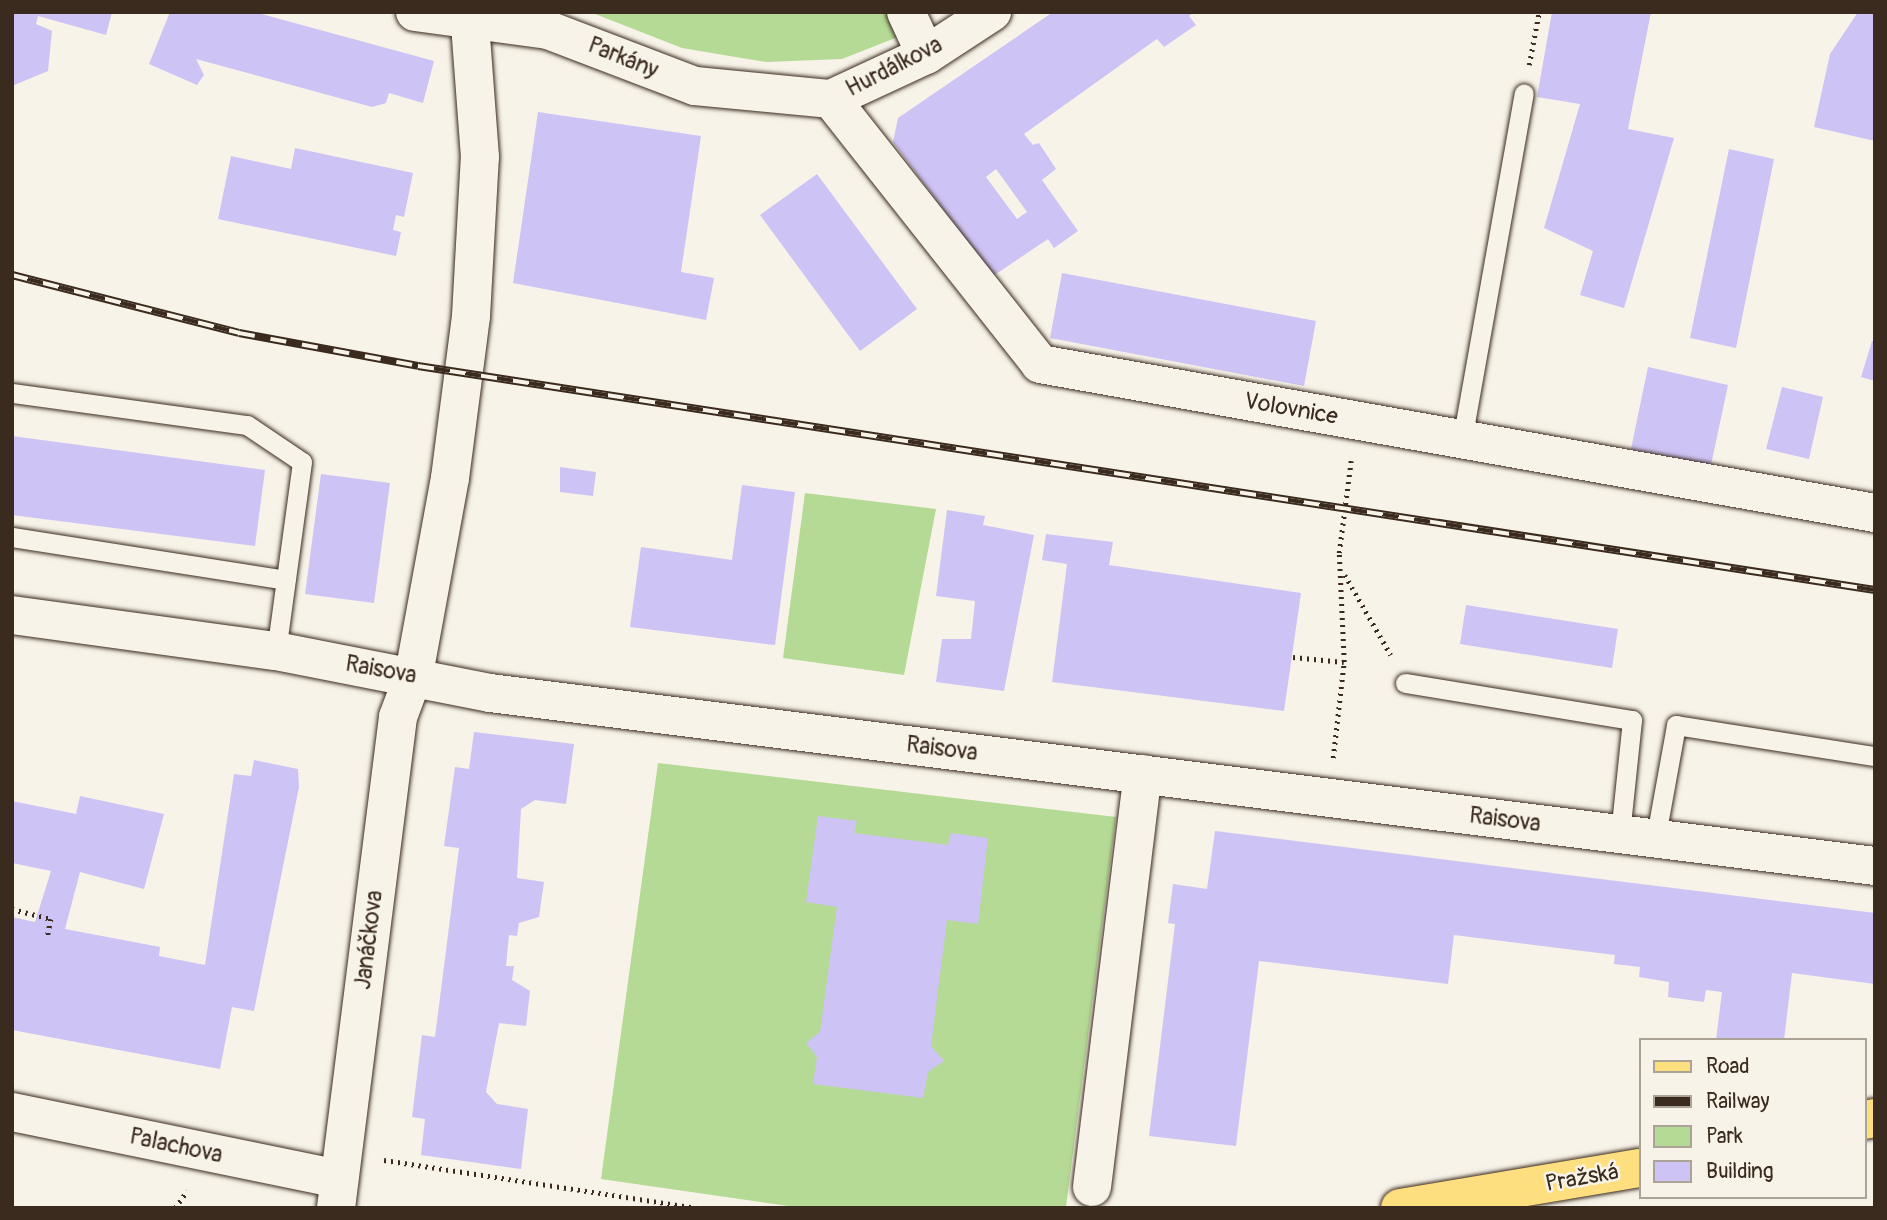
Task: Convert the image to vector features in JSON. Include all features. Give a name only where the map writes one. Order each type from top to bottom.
[{"type":"main road","name":"Pražská","points":[[1400,1208],[1638,1168]]},
{"type":"street","name":"Parkány","points":[[415,12],[469,14],[571,37],[695,86],[831,99]]},
{"type":"street","points":[[906,12],[926,55]]},
{"type":"street","name":"Hurdálkova","points":[[831,99],[926,55],[992,12]]},
{"type":"street","name":"Janáčkova","points":[[339,1180],[398,717],[414,674],[471,316],[480,157],[469,14]]},
{"type":"street","name":"Volovnice","points":[[831,99],[1040,364],[1875,513]]},
{"type":"street","name":"Raisova","points":[[12,615],[276,651],[414,674],[490,693],[1875,866]]},
{"type":"street","points":[[1091,1187],[1143,774]]},
{"type":"street","name":"Palachova","points":[[12,1112],[339,1180]]},
{"type":"lane","points":[[1462,440],[1524,93]]},
{"type":"lane","points":[[12,393],[247,425],[302,462],[276,651]]},
{"type":"lane","points":[[12,537],[286,580]]},
{"type":"lane","points":[[1405,683],[1632,720],[1638,838]]},
{"type":"lane","points":[[1638,838],[1676,725],[1875,756]]},
{"type":"path","points":[[1524,93],[1539,12]]},
{"type":"path","points":[[1352,452],[1339,553],[1345,574],[1405,683]]},
{"type":"path","points":[[1328,797],[1344,662],[1345,574]]},
{"type":"path","points":[[1293,657],[1344,662]]},
{"type":"path","points":[[12,909],[51,919],[47,939]]},
{"type":"path","points":[[339,1180],[698,1208]]},
{"type":"green space","points":[[590,12],[896,12],[903,35],[842,59],[766,62],[682,48]]},
{"type":"green space","points":[[805,493],[936,509],[904,675],[783,658]]},
{"type":"green space","points":[[658,763],[1116,817],[1066,1207],[802,1208],[601,1179]]},
{"type":"building","points":[[12,12],[112,12],[106,35],[38,16],[36,24],[52,31],[48,71],[12,86]]},
{"type":"building","points":[[170,12],[254,12],[434,61],[423,103],[389,93],[386,103],[372,107],[196,59],[204,75],[197,85],[149,64]]},
{"type":"building","points":[[1053,12],[1194,12],[1189,16],[1196,25],[1164,47],[1157,39],[1182,21],[1024,134],[1033,145],[1039,143],[1056,169],[1042,180],[1078,231],[1054,248],[1048,239],[993,276],[893,142],[898,118]],"holes":[[[996,169],[1027,212],[1017,219],[986,177]]]},
{"type":"building","points":[[1552,12],[1651,12],[1628,129],[1674,138],[1624,308],[1580,295],[1593,251],[1544,228],[1580,104],[1537,97]]},
{"type":"building","points":[[1858,12],[1875,12],[1875,141],[1814,127],[1830,54]]},
{"type":"building","points":[[538,112],[701,136],[681,272],[714,278],[706,320],[513,283]]},
{"type":"building","points":[[295,148],[413,173],[404,217],[396,215],[393,230],[401,232],[396,256],[218,219],[231,156],[291,169]]},
{"type":"building","points":[[1729,149],[1774,159],[1736,348],[1690,338]]},
{"type":"building","points":[[817,174],[917,309],[860,351],[760,215]]},
{"type":"building","points":[[1062,273],[1316,321],[1304,386],[1050,338]]},
{"type":"building","points":[[1872,341],[1875,341],[1875,381],[1861,377]]},
{"type":"building","points":[[1648,367],[1728,385],[1711,465],[1631,449]]},
{"type":"building","points":[[1782,387],[1823,397],[1809,459],[1766,449]]},
{"type":"building","points":[[12,436],[265,470],[255,546],[12,515]]},
{"type":"building","points":[[560,467],[596,472],[593,496],[560,492]]},
{"type":"building","points":[[321,474],[390,483],[374,603],[305,594]]},
{"type":"building","points":[[742,485],[795,492],[775,645],[630,627],[641,547],[732,560]]},
{"type":"building","points":[[947,510],[985,516],[983,525],[1034,535],[1004,691],[936,682],[942,639],[971,639],[975,601],[936,596]]},
{"type":"building","points":[[1046,534],[1113,542],[1109,565],[1301,593],[1284,711],[1052,682],[1067,564],[1042,560]]},
{"type":"building","points":[[1466,605],[1618,629],[1612,668],[1460,644]]},
{"type":"building","points":[[474,732],[574,744],[566,804],[535,800],[521,809],[517,878],[544,882],[539,917],[519,923],[517,936],[509,935],[506,966],[514,966],[512,980],[530,991],[526,1026],[499,1023],[486,1092],[497,1104],[528,1109],[521,1169],[421,1155],[425,1119],[412,1117],[422,1035],[435,1037],[459,848],[444,846],[455,767],[469,769]]},
{"type":"building","points":[[254,760],[298,769],[299,787],[254,1011],[232,1007],[220,1069],[12,1030],[12,917],[35,922],[51,871],[12,863],[12,801],[76,814],[80,796],[164,814],[144,889],[80,872],[65,929],[160,947],[159,956],[205,965],[234,774],[251,776]]},
{"type":"building","points":[[818,816],[857,821],[854,833],[948,845],[951,833],[988,838],[978,924],[947,920],[931,1046],[944,1061],[928,1072],[923,1098],[813,1084],[817,1057],[806,1043],[820,1032],[837,907],[806,902]]},
{"type":"building","points":[[1215,831],[1875,913],[1875,984],[1792,973],[1784,1038],[1716,1038],[1722,992],[1706,990],[1704,1002],[1668,997],[1669,982],[1639,977],[1640,967],[1614,964],[1615,955],[1454,935],[1448,984],[1259,961],[1236,1146],[1149,1136],[1175,924],[1168,923],[1173,884],[1207,889]]},
{"type":"railway","points":[[12,275],[239,333],[418,366],[1875,590]]}]
